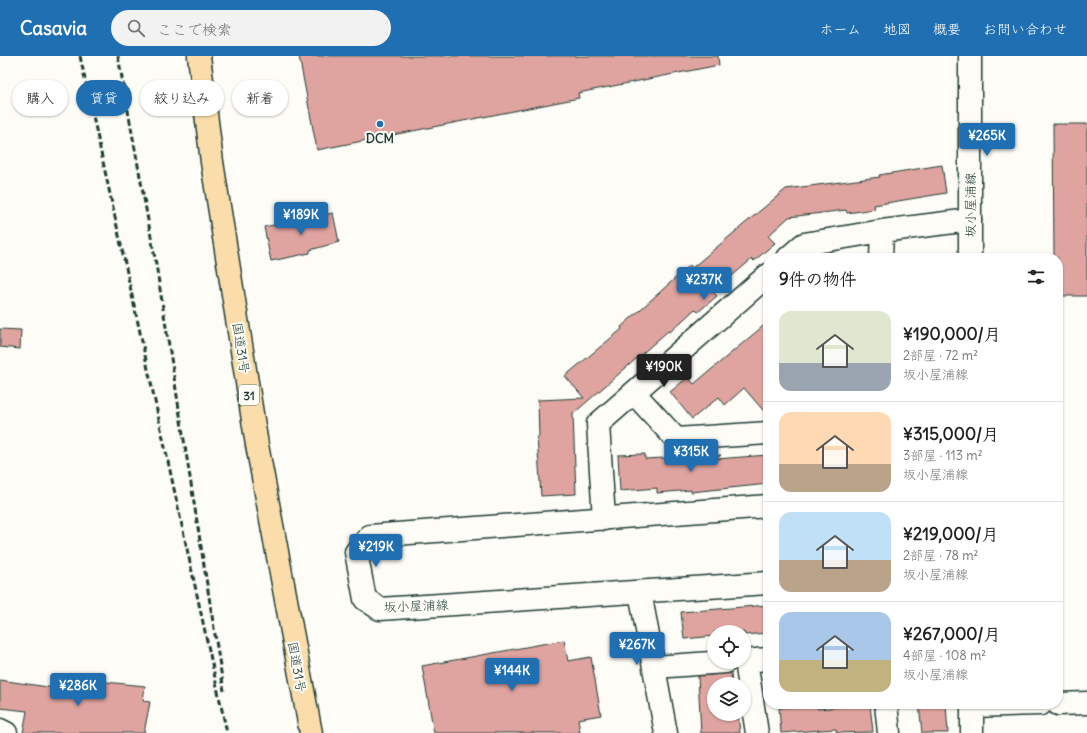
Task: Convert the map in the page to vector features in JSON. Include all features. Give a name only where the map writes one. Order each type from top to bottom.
[{"type":"highway","name":"国道31号","points":[[198,56],[212,162],[257,445],[310,733]]},
{"type":"street","name":"坂小屋浦線","points":[[970,56],[970,253]]},
{"type":"street","points":[[794,253],[804,244],[882,231],[970,220]]},
{"type":"street","points":[[881,253],[882,231]]},
{"type":"street","points":[[604,519],[598,424],[763,280]]},
{"type":"street","points":[[634,392],[676,439],[763,433]]},
{"type":"street","name":"坂小屋浦線","points":[[763,506],[370,536],[356,552],[365,599],[380,609],[763,583]]},
{"type":"street","points":[[640,592],[666,733]]},
{"type":"street","points":[[751,660],[763,659]]},
{"type":"street","points":[[654,666],[707,663]]},
{"type":"street","points":[[740,669],[757,733]]},
{"type":"street","points":[[1063,704],[1087,703]]},
{"type":"street","points":[[887,709],[889,733]]},
{"type":"street","points":[[972,709],[972,733]]},
{"type":"street","points":[[0,730],[6,733]]},
{"type":"building","name":"DCM","points":[[299,56],[718,56],[719,65],[578,93],[579,98],[317,150]]},
{"type":"building","points":[[1053,124],[1087,124],[1087,296],[1063,296],[1063,253],[1054,253]]},
{"type":"building","points":[[942,165],[946,193],[874,205],[875,209],[847,213],[846,210],[789,217],[768,236],[775,243],[754,261],[752,259],[713,292],[717,296],[698,312],[695,309],[670,332],[668,331],[573,414],[576,494],[541,496],[537,437],[539,437],[538,400],[584,398],[565,376],[622,329],[621,327],[690,265],[692,268],[786,189],[880,177],[879,175]]},
{"type":"building","points":[[333,213],[339,242],[310,250],[310,253],[271,261],[264,227]]},
{"type":"building","points":[[763,326],[763,410],[744,388],[725,405],[719,397],[692,419],[670,392],[688,377],[694,384]]},
{"type":"building","points":[[0,329],[21,330],[20,349],[0,347]]},
{"type":"building","points":[[645,454],[645,459],[721,455],[716,459],[763,455],[763,485],[691,492],[691,490],[657,493],[657,488],[620,491],[618,455]]},
{"type":"building","points":[[763,605],[763,633],[751,634],[751,625],[707,625],[707,637],[684,639],[681,612]]},
{"type":"building","points":[[564,640],[568,661],[591,657],[601,715],[578,719],[580,733],[434,733],[422,666]]},
{"type":"building","points":[[731,673],[731,677],[707,677],[707,721],[739,721],[740,733],[701,733],[698,676]]},
{"type":"building","points":[[76,679],[145,686],[143,701],[150,702],[144,733],[23,733],[27,711],[0,708],[0,680],[75,691]]},
{"type":"building","points":[[779,709],[871,709],[873,732],[837,733],[836,729],[781,733]]},
{"type":"building","points":[[920,709],[946,709],[948,733],[922,733]]},
{"type":"railway","points":[[80,56],[227,733]]},
{"type":"railway","points":[[118,56],[156,264],[224,691]]},
{"type":"place","name":"DCM","points":[[380,124]]}]
